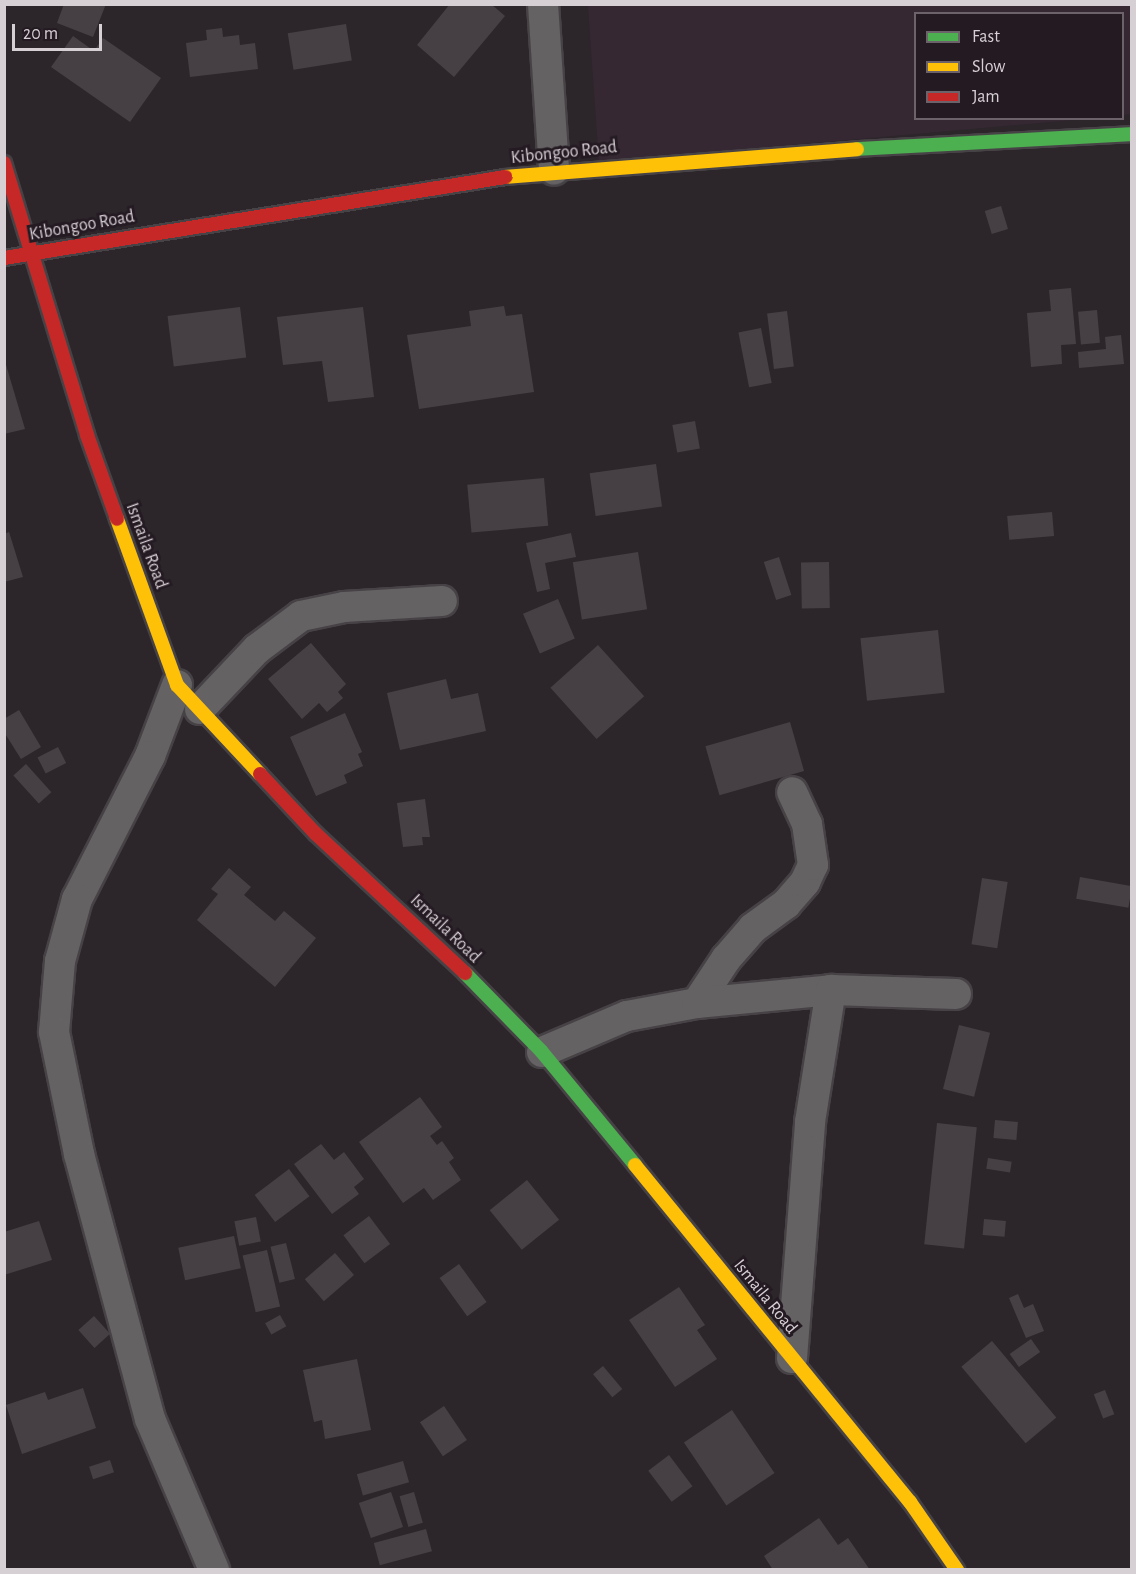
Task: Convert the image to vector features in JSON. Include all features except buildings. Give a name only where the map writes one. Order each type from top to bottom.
[{"type":"street","points":[[543,4],[554,170]]},
{"type":"street","name":"Kibongoo Road","points":[[4,258],[387,193],[554,170],[975,141],[1131,134]]},
{"type":"street","name":"Ismaila Road","points":[[4,163],[87,435],[177,685],[316,834],[449,957],[542,1052],[909,1502],[957,1569]]},
{"type":"street","points":[[200,709],[256,649],[301,616],[344,607],[442,601]]},
{"type":"street","points":[[177,685],[150,756],[77,899],[60,961],[54,1032],[79,1154],[150,1419],[214,1569]]},
{"type":"street","points":[[697,1003],[726,959],[753,928],[786,904],[805,882],[813,865],[807,824],[792,792]]},
{"type":"street","points":[[542,1052],[627,1016],[697,1003],[831,990],[956,994]]},
{"type":"street","points":[[792,1358],[810,1122],[831,990]]},
{"type":"shaded area","points":[[588,5],[1131,5],[1131,114],[1124,115],[1124,12],[914,12],[914,120],[1072,120],[599,162]]},
{"type":"traffic: fast","points":[[857,149],[1132,134]]},
{"type":"traffic: fast","points":[[465,973],[542,1052],[635,1165]]},
{"type":"traffic: slow","points":[[505,177],[857,149]]},
{"type":"traffic: slow","points":[[117,519],[177,685],[260,774]]},
{"type":"traffic: slow","points":[[635,1165],[910,1502],[957,1570]]},
{"type":"traffic: jam","points":[[4,163],[87,435],[117,519]]},
{"type":"traffic: jam","points":[[4,258],[505,177]]},
{"type":"traffic: jam","points":[[260,774],[316,834],[465,973]]}]
